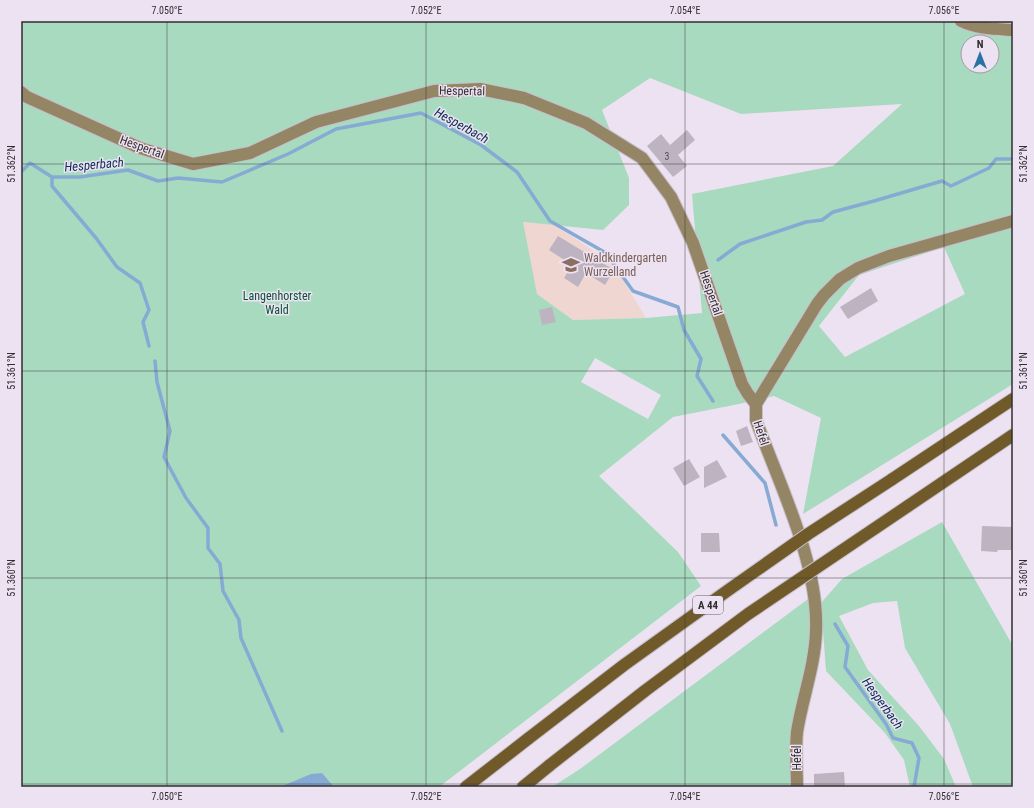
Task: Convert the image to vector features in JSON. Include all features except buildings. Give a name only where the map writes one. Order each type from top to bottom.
[{"type":"highway","name":"A 44","points":[[466,787],[624,665],[808,534],[1013,399]]},
{"type":"highway","name":"A 44","points":[[523,787],[646,690],[748,614],[1013,435]]},
{"type":"main road","points":[[962,21],[967,24],[981,27],[1013,30]]},
{"type":"main road","name":"Hespertal","points":[[21,92],[27,97],[140,148],[193,164],[250,153],[316,122],[434,90],[480,89],[524,98],[586,123],[642,158],[671,197],[693,243],[742,384],[756,404]]},
{"type":"main road","name":"Hefel","points":[[797,787],[797,732],[814,650],[816,632],[815,596],[797,528],[756,420],[756,404],[817,304],[824,294],[840,279],[858,268],[889,256],[1013,221]]},
{"type":"shaded area","name":"Waldkindergarten Wurzelland","points":[[522,222],[554,225],[605,258],[618,272],[646,318],[573,320],[537,294]]},
{"type":"green space","name":"Langenhorster Wald","points":[[21,21],[1013,21],[1013,384],[803,514],[821,418],[774,396],[673,417],[599,476],[678,552],[701,586],[439,787],[21,787]],"holes":[[[650,78],[741,114],[902,104],[833,166],[692,194],[702,313],[646,318],[573,320],[537,294],[523,222],[603,230],[629,205],[629,178],[602,110]],[[944,247],[965,294],[845,357],[819,326],[859,275]],[[595,358],[661,395],[648,419],[581,382]]]},
{"type":"green space","points":[[942,522],[1013,646],[1013,787],[973,787],[950,724],[905,648],[897,601],[873,603],[839,616],[868,670],[919,726],[944,759],[956,787],[910,787],[904,760],[885,733],[826,671],[821,603],[842,579]]},
{"type":"green space","points":[[815,597],[816,615],[797,732],[797,787],[552,787],[580,769],[808,599]]},
{"type":"water","points":[[322,773],[334,787],[280,787],[311,774]]},
{"type":"waterway","name":"Hesperbach","points":[[21,172],[30,163],[52,177],[80,177],[128,170],[158,181],[178,178],[222,182],[288,154],[336,129],[421,113],[481,145],[517,172],[550,221],[606,253],[633,291],[678,307],[684,330],[701,359],[697,376],[713,401]]},
{"type":"waterway","points":[[718,260],[740,244],[806,222],[822,220],[833,212],[942,181],[951,186],[989,168],[996,159],[1013,159]]},
{"type":"waterway","points":[[52,177],[52,186],[96,238],[117,267],[140,283],[149,310],[143,322],[149,346]]},
{"type":"waterway","points":[[155,361],[157,382],[170,431],[164,457],[186,498],[208,528],[208,548],[220,564],[223,591],[239,620],[241,638],[282,731]]},
{"type":"waterway","name":"Hesperbach","points":[[723,435],[765,483],[776,525]]},
{"type":"waterway","name":"Hesperbach","points":[[835,624],[848,646],[845,667],[886,724],[893,738],[912,743],[919,758],[914,787]]},
{"type":"place","name":"Waldkindergarten Wurzelland","points":[[571,265]]}]
